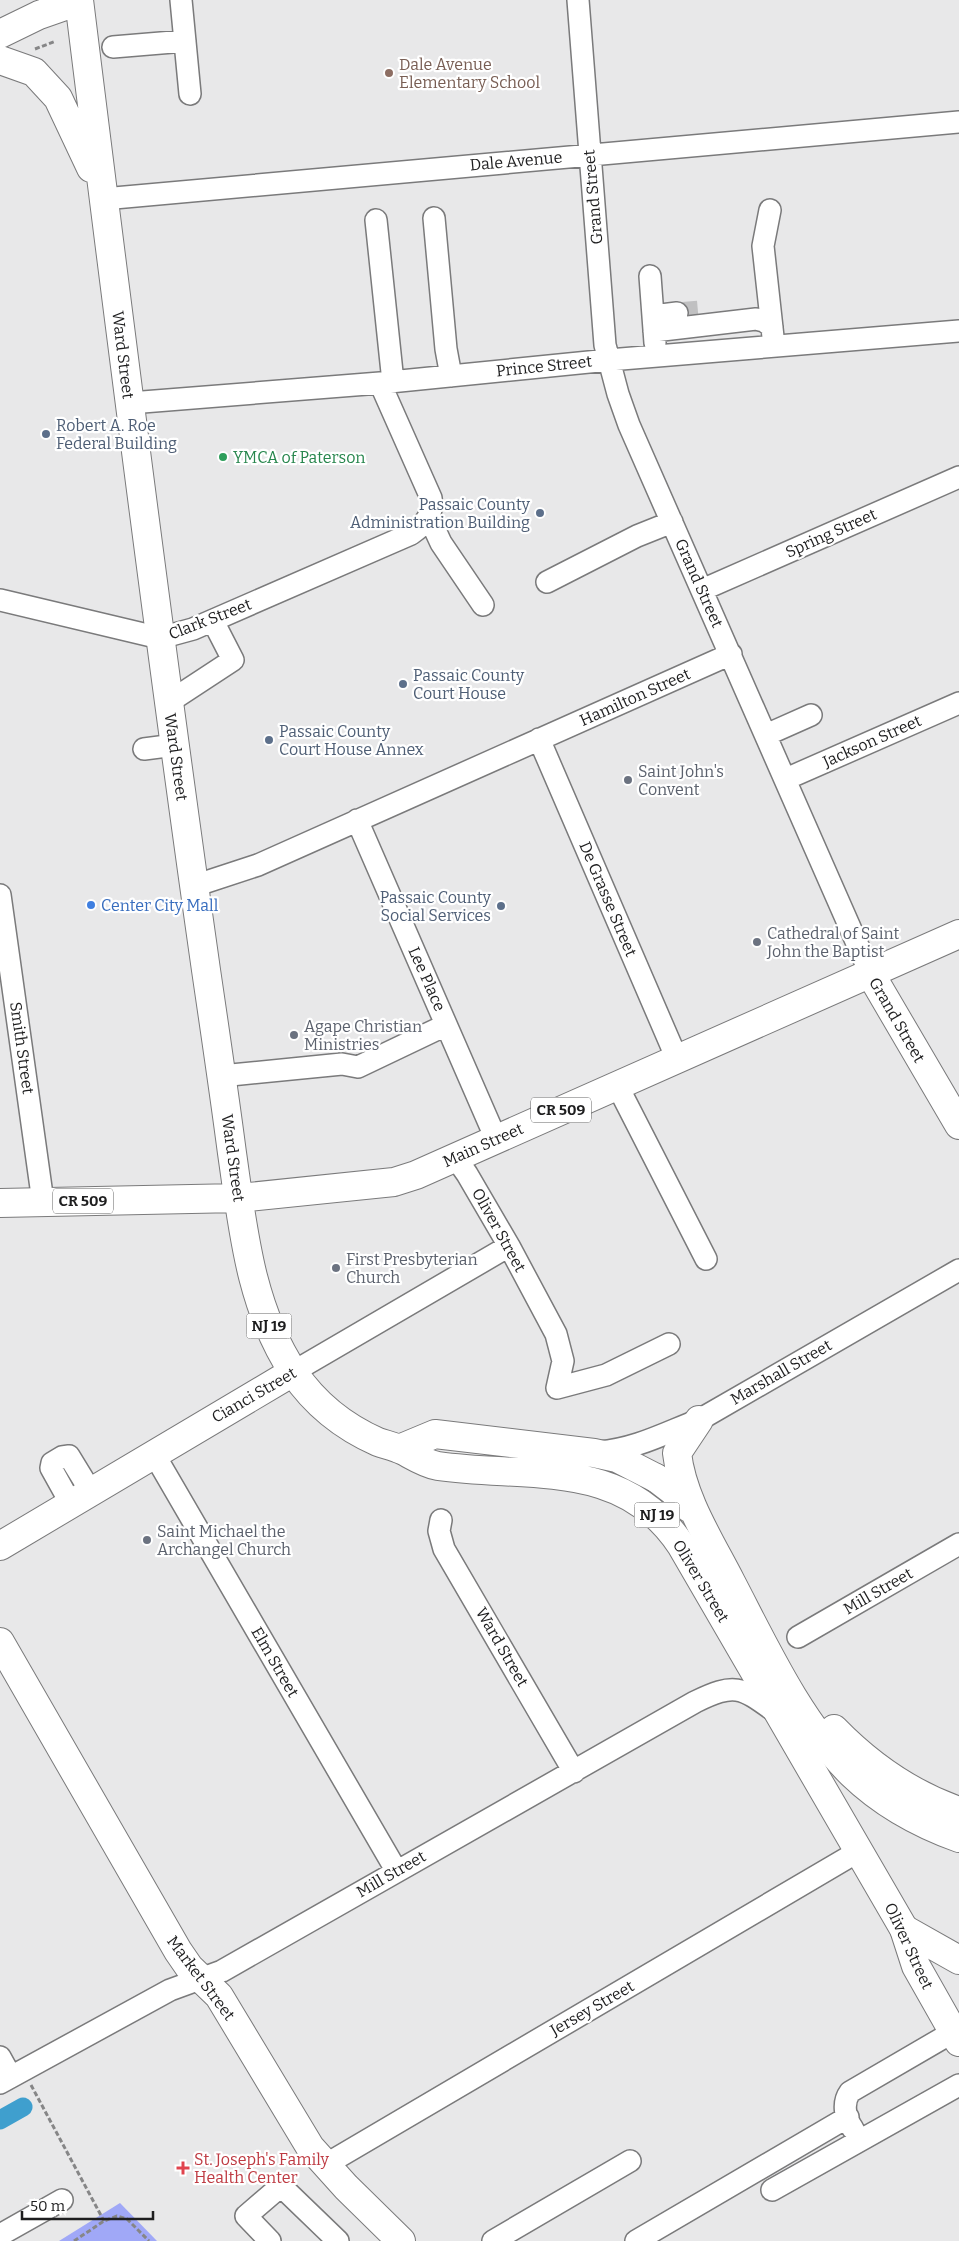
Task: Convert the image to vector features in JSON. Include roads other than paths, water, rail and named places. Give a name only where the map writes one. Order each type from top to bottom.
[{"type":"main road","points":[[0,34],[39,15],[80,0]]},
{"type":"main road","name":"Ward Street","points":[[80,0],[103,199],[160,638],[239,1198],[258,1300],[270,1329],[294,1372],[320,1406],[340,1421],[376,1441],[399,1449]]},
{"type":"main road","points":[[0,60],[34,72],[58,98],[78,139],[103,199]]},
{"type":"main road","name":"Main Street","points":[[0,1203],[239,1198],[385,1184],[416,1175],[959,934]]},
{"type":"main road","name":"Grand Street","points":[[870,974],[959,1125]]},
{"type":"main road","name":"Cianci Street","points":[[0,1546],[294,1372]]},
{"type":"main road","points":[[699,1420],[677,1453],[681,1479],[703,1528]]},
{"type":"main road","name":"NJ 19","points":[[399,1449],[435,1434],[594,1453],[617,1458],[656,1478],[687,1505],[703,1528],[778,1670],[826,1746],[853,1775],[904,1814],[933,1829],[959,1838]]},
{"type":"main road","name":"Oliver Street","points":[[399,1449],[432,1465],[573,1478],[596,1482],[618,1489],[643,1503],[664,1522],[681,1545],[904,1929],[916,1966],[956,2037]]},
{"type":"main road","name":"Market Street","points":[[0,1642],[178,1952],[201,1979],[219,1996],[310,2148],[401,2241]]},
{"type":"main road","points":[[778,1670],[856,1751],[876,1768],[919,1795],[959,1811]]},
{"type":"main road","points":[[904,1929],[959,1960]]},
{"type":"street","points":[[181,0],[190,94]]},
{"type":"street","name":"Grand Street","points":[[578,0],[606,345],[609,360],[629,425],[870,974]]},
{"type":"street","points":[[113,47],[185,41]]},
{"type":"street","name":"Dale Avenue","points":[[103,199],[959,122]]},
{"type":"street","points":[[770,210],[763,246],[773,337]]},
{"type":"street","points":[[434,218],[446,349],[451,376]]},
{"type":"street","points":[[376,220],[387,383],[432,498],[432,510],[429,517],[441,543],[483,605]]},
{"type":"street","points":[[650,276],[656,356]]},
{"type":"street","points":[[700,311],[754,304],[764,309],[773,337]]},
{"type":"street","points":[[654,323],[676,313]]},
{"type":"street","points":[[654,323],[756,319],[764,321],[773,337]]},
{"type":"street","name":"Prince Street","points":[[130,403],[387,383],[656,356],[773,337],[959,331]]},
{"type":"street","name":"Spring Street","points":[[702,590],[959,477]]},
{"type":"street","name":"Clark Street","points":[[0,600],[160,638],[178,635],[411,534],[422,526],[429,517]]},
{"type":"street","points":[[547,582],[637,536],[672,522]]},
{"type":"street","points":[[169,702],[233,660],[213,620]]},
{"type":"street","name":"Hamilton Street","points":[[357,820],[731,654]]},
{"type":"street","name":"Jackson Street","points":[[786,779],[959,703]]},
{"type":"street","points":[[766,735],[811,715]]},
{"type":"street","name":"De Grasse Street","points":[[539,739],[677,1059]]},
{"type":"street","points":[[144,749],[175,745]]},
{"type":"street","points":[[194,886],[258,865],[357,820]]},
{"type":"street","name":"Lee Place","points":[[357,820],[496,1139]]},
{"type":"street","name":"Smith Street","points":[[0,895],[43,1202]]},
{"type":"street","points":[[221,1076],[342,1064],[358,1067],[446,1025]]},
{"type":"street","points":[[617,1085],[706,1259]]},
{"type":"street","name":"Oliver Street","points":[[454,1157],[467,1174],[510,1246],[561,1347],[563,1361],[557,1388],[606,1375],[669,1344]]},
{"type":"street","name":"Cianci Street","points":[[294,1372],[510,1246]]},
{"type":"street","name":"Marshall Street","points":[[594,1453],[630,1448],[699,1420],[959,1270]]},
{"type":"street","name":"Elm Street","points":[[154,1454],[396,1870]]},
{"type":"street","name":"Ward Street","points":[[441,1520],[440,1531],[444,1549],[574,1772]]},
{"type":"street","name":"Mill Street","points":[[798,1637],[959,1544]]},
{"type":"street","name":"Mill Street","points":[[5,2080],[170,1990],[222,1971],[396,1870],[574,1772],[695,1702],[725,1689],[744,1691],[779,1715]]},
{"type":"street","name":"Jersey Street","points":[[325,2165],[859,1851]]},
{"type":"street","points":[[860,2141],[849,2124],[845,2099],[850,2092],[956,2037]]},
{"type":"street","points":[[0,2057],[5,2080]]},
{"type":"street","points":[[772,2190],[959,2085]]},
{"type":"street","points":[[636,2241],[848,2117]]},
{"type":"street","points":[[493,2241],[630,2161]]},
{"type":"street","points":[[270,2241],[246,2216],[282,2186],[338,2241]]},
{"type":"street","points":[[0,2235],[62,2200]]},
{"type":"waterway","points":[[0,2120],[23,2107]]},
{"type":"tunnel","points":[[677,313],[700,311]]},
{"type":"place","name":"Dale Avenue Elementary School","points":[[389,73]]},
{"type":"place","name":"Robert A. Roe Federal Building","points":[[46,434]]},
{"type":"place","name":"YMCA of Paterson","points":[[223,457]]},
{"type":"place","name":"Passaic County Administration Building","points":[[540,513]]},
{"type":"place","name":"Passaic County Court House","points":[[403,684]]},
{"type":"place","name":"Passaic County Court House Annex","points":[[269,740]]},
{"type":"place","name":"Saint John's Convent","points":[[628,780]]},
{"type":"place","name":"Center City Mall","points":[[91,905]]},
{"type":"place","name":"Passaic County Social Services","points":[[501,906]]},
{"type":"place","name":"Cathedral of Saint John the Baptist","points":[[757,942]]},
{"type":"place","name":"Agape Christian Ministries","points":[[294,1035]]},
{"type":"place","name":"First Presbyterian Church","points":[[336,1268]]},
{"type":"place","name":"Saint Michael the Archangel Church","points":[[147,1540]]},
{"type":"place","name":"St. Joseph's Family Health Center","points":[[183,2168]]}]
